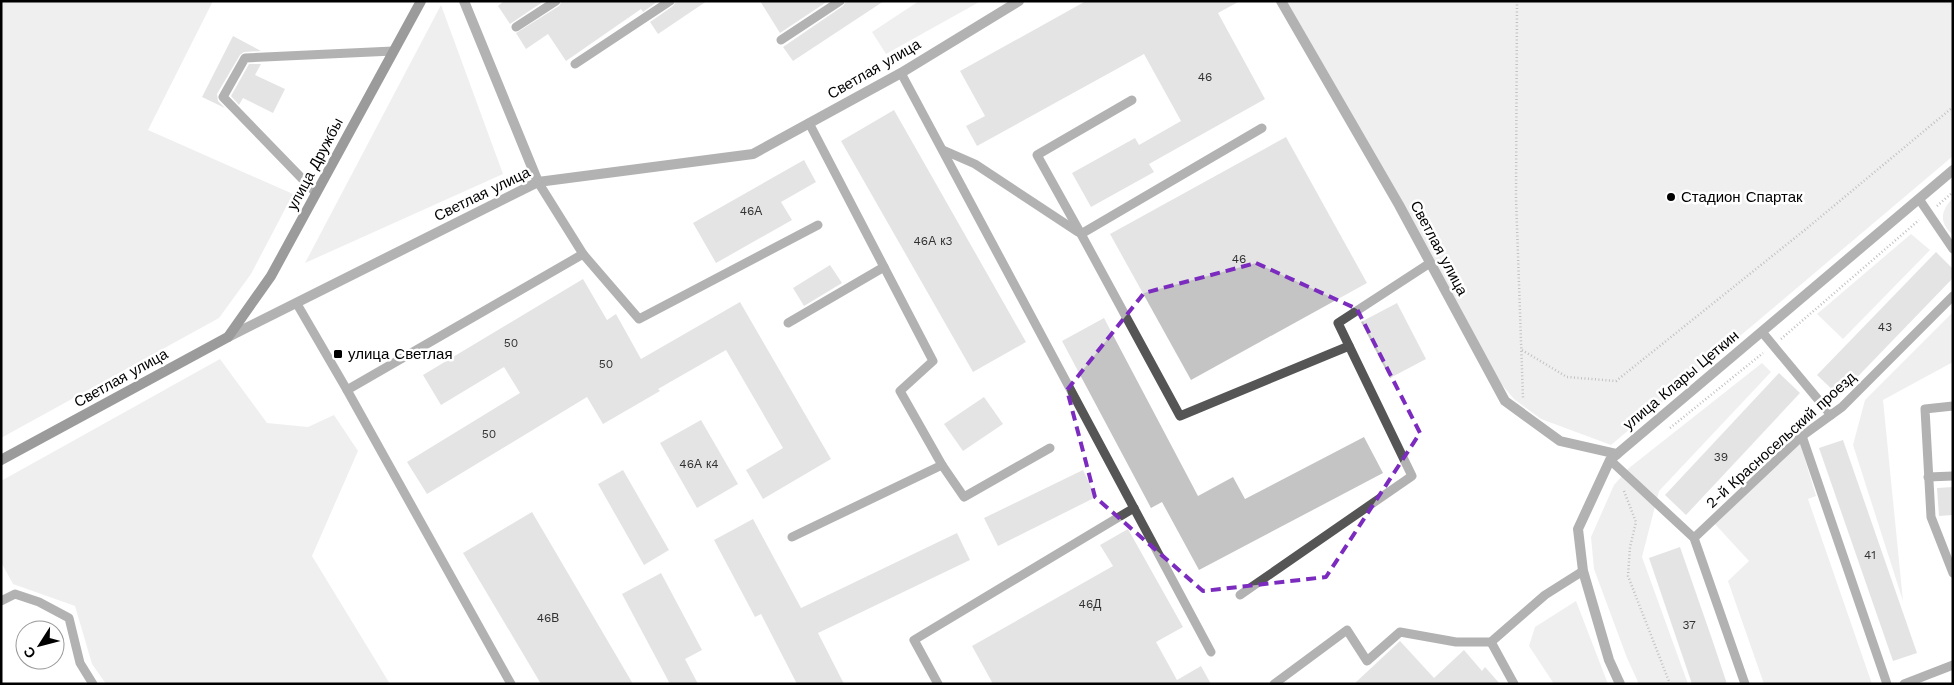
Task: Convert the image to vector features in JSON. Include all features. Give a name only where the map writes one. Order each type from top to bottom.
[{"type":"street","name":"улица Дружбы","points":[[228,337],[271,276],[421,1]]},
{"type":"street","points":[[464,1],[538,182]]},
{"type":"street","name":"Светлая улица","points":[[1,460],[228,337],[538,182],[753,154],[901,73],[1019,1]]},
{"type":"street","name":"Светлая улица","points":[[1281,1],[1399,205],[1505,401],[1560,441],[1614,457]]},
{"type":"street","name":"улица Клары Цеткин","points":[[1620,684],[1609,660],[1583,571],[1578,529],[1614,457],[1953,170]]},
{"type":"lane","points":[[516,28],[556,1]]},
{"type":"lane","points":[[575,64],[670,1]]},
{"type":"lane","points":[[781,40],[840,1]]},
{"type":"lane","points":[[316,193],[224,97],[245,58],[393,51]]},
{"type":"lane","points":[[901,73],[1211,652]]},
{"type":"lane","points":[[1132,100],[1037,155],[1180,416],[1349,346]]},
{"type":"lane","points":[[809,123],[934,361],[900,391],[942,465],[964,497],[1050,448]]},
{"type":"lane","points":[[1081,234],[1262,128]]},
{"type":"lane","points":[[942,150],[975,164],[1081,234]]},
{"type":"lane","points":[[538,182],[583,254],[639,319],[818,225]]},
{"type":"lane","points":[[1919,199],[1953,248]]},
{"type":"lane","points":[[347,390],[583,254]]},
{"type":"lane","points":[[1240,595],[1412,476],[1338,323],[1430,263]]},
{"type":"lane","points":[[788,323],[884,267]]},
{"type":"lane","name":"2-й Красносельский проезд","points":[[1694,538],[1802,436],[1842,407],[1953,296]]},
{"type":"lane","points":[[297,304],[511,684]]},
{"type":"lane","points":[[1762,332],[1831,415]]},
{"type":"lane","points":[[1953,406],[1925,409],[1931,517],[1953,573]]},
{"type":"lane","points":[[1802,436],[1887,684]]},
{"type":"lane","points":[[1614,457],[1619,469],[1694,538],[1745,684]]},
{"type":"lane","points":[[792,537],[942,465]]},
{"type":"lane","points":[[1928,477],[1953,476]]},
{"type":"lane","points":[[938,684],[914,640],[1134,508]]},
{"type":"lane","points":[[1274,684],[1347,630],[1366,661],[1400,632],[1456,642],[1491,642],[1545,594],[1583,571]]},
{"type":"lane","points":[[1,601],[15,594],[39,602],[69,618],[80,662],[93,684]]},
{"type":"lane","points":[[1491,642],[1514,684]]},
{"type":"lane","points":[[1904,684],[1953,664]]},
{"type":"path","points":[[1518,1],[1516,198],[1524,415]]},
{"type":"path","points":[[1522,350],[1567,378],[1616,381],[1814,222],[1953,107]]},
{"type":"path","points":[[1665,432],[1773,345],[1953,192]]},
{"type":"path","points":[[1619,469],[1619,479],[1636,522],[1630,547],[1628,576],[1670,684]]},
{"type":"highlighted area","points":[[1256,263],[1357,309],[1420,433],[1326,577],[1203,591],[1095,497],[1067,390],[1144,293]]},
{"type":"shaded area","points":[[1,1],[213,1],[148,130],[293,194],[251,274],[219,318],[1,438]]},
{"type":"shaded area","points":[[919,1],[981,1],[886,54],[872,32]]},
{"type":"shaded area","points":[[1286,1],[1953,1],[1953,156],[1611,445],[1541,419],[1514,399],[1497,379]]},
{"type":"shaded area","points":[[441,5],[503,174],[305,263]]},
{"type":"shaded area","points":[[1953,198],[1953,235],[1945,226],[1943,217],[1946,208]]},
{"type":"shaded area","points":[[1911,234],[1930,250],[1843,339],[1817,314]]},
{"type":"shaded area","points":[[1953,312],[1953,362],[1883,400],[1903,601],[1853,445],[1865,400]]},
{"type":"shaded area","points":[[220,359],[267,423],[308,427],[334,415],[358,451],[312,556],[390,684],[106,684],[92,664],[75,606],[13,584],[1,562],[1,481]]},
{"type":"shaded area","points":[[1762,363],[1771,372],[1659,491],[1642,557],[1688,684],[1639,684],[1627,658],[1594,569],[1591,537],[1614,485],[1629,468]]},
{"type":"shaded area","points":[[1800,443],[1816,496],[1808,499],[1872,684],[1764,684],[1728,581],[1749,561],[1714,523]]},
{"type":"shaded area","points":[[1576,601],[1608,684],[1554,684],[1529,646],[1535,627]]},
{"type":"building","points":[[504,1],[544,1],[510,24],[498,6]]},
{"type":"building","points":[[562,1],[658,1],[643,12],[641,9],[566,61],[548,34],[526,49],[516,33],[559,6]]},
{"type":"building","points":[[676,1],[707,1],[658,34],[650,22],[673,6]]},
{"type":"building","points":[[760,1],[828,1],[780,33]]},
{"type":"building","points":[[846,1],[884,1],[793,61],[783,47],[843,6]]},
{"type":"building","points":[[1086,1],[1240,1],[1218,13],[1265,99],[1149,164],[1154,172],[1091,207],[1072,173],[1135,138],[1139,145],[1181,121],[1144,54],[977,146],[966,126],[985,116],[960,71]]},
{"type":"building","points":[[233,36],[261,51],[244,52],[240,55],[217,94],[218,101],[225,108],[202,97]]},
{"type":"building","points":[[249,64],[261,64],[255,75],[285,89],[273,113],[243,98],[239,105],[231,96]]},
{"type":"building","points":[[894,110],[1026,342],[973,372],[841,141]]},
{"type":"building","points":[[1286,137],[1367,283],[1191,380],[1110,234]]},
{"type":"building","points":[[804,160],[816,182],[781,202],[792,220],[716,263],[693,223]]},
{"type":"building","points":[[1936,252],[1953,269],[1953,278],[1839,396],[1817,375]]},
{"type":"building","points":[[830,265],[842,283],[804,306],[793,288]]},
{"type":"building","points":[[583,279],[607,320],[616,314],[641,359],[740,302],[831,459],[763,499],[746,470],[783,448],[726,350],[658,389],[660,391],[603,424],[587,397],[427,494],[407,462],[520,393],[504,367],[441,405],[423,375]]},
{"type":"building","points":[[1397,303],[1426,359],[1390,378],[1361,322]]},
{"type":"building","points":[[1104,318],[1198,496],[1233,477],[1245,499],[1364,437],[1383,473],[1199,570],[1162,502],[1151,508],[1062,341]]},
{"type":"building","points":[[1779,373],[1800,393],[1686,515],[1665,495]]},
{"type":"building","points":[[984,397],[1003,424],[963,451],[944,424]]},
{"type":"building","points":[[701,420],[738,484],[697,508],[660,443]]},
{"type":"building","points":[[1843,440],[1917,653],[1893,661],[1819,448]]},
{"type":"building","points":[[623,470],[669,550],[644,565],[598,484]]},
{"type":"building","points":[[1083,470],[1096,497],[998,546],[984,518]]},
{"type":"building","points":[[1953,487],[1953,515],[1939,516],[1937,488]]},
{"type":"building","points":[[532,512],[633,684],[541,684],[463,553]]},
{"type":"building","points":[[753,519],[801,608],[957,533],[970,560],[818,633],[844,684],[797,684],[761,614],[755,617],[714,540]]},
{"type":"building","points":[[1128,529],[1183,627],[1156,642],[1177,680],[1201,666],[1211,684],[993,684],[972,646],[1113,566],[1100,545]]},
{"type":"building","points":[[1680,547],[1727,684],[1692,684],[1649,558]]},
{"type":"building","points":[[661,573],[702,650],[685,659],[698,684],[670,684],[622,594]]},
{"type":"building","points":[[1400,641],[1434,678],[1464,650],[1482,671],[1485,667],[1500,684],[1354,684]]},
{"type":"place","name":"Стадион Спартак","points":[[1671,197]]},
{"type":"place","name":"улица Светлая","points":[[338,354]]}]
